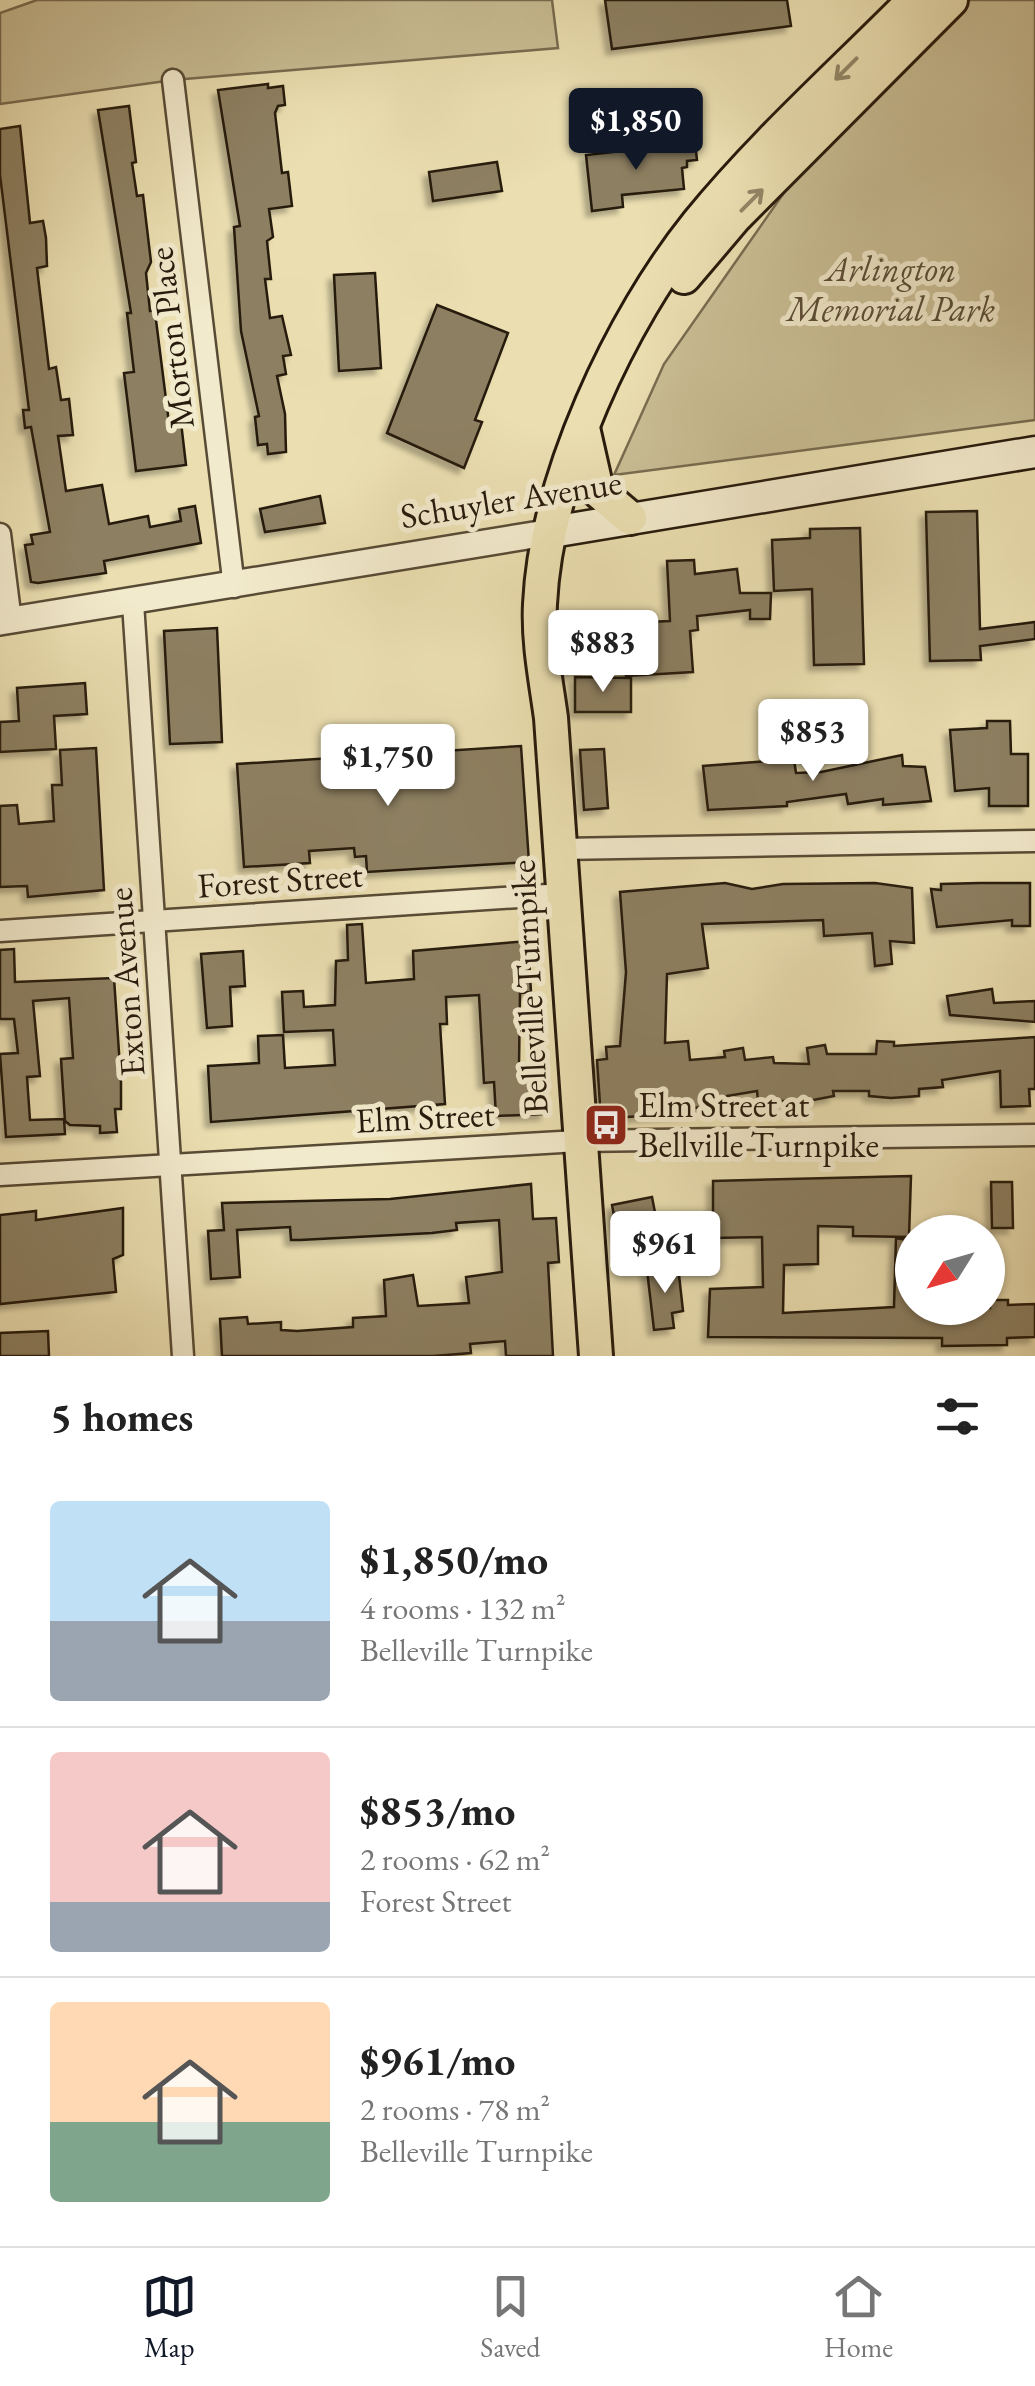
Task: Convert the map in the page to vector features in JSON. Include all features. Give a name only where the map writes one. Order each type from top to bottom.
[{"type":"main road","name":"Belleville Turnpike","points":[[603,385],[643,338],[690,268],[735,217],[951,0]]},
{"type":"main road","name":"Belleville Turnpike","points":[[596,1356],[578,1141],[561,849],[540,627],[542,587],[552,532],[583,428],[651,292],[696,225],[900,5]]},
{"type":"main road","points":[[583,428],[596,490],[630,518]]},
{"type":"main road","name":"Schuyler Avenue","points":[[552,532],[1035,452]]},
{"type":"street","name":"Morton Place","points":[[172,80],[234,588]]},
{"type":"street","name":"Schuyler Avenue","points":[[6,622],[234,588],[552,532]]},
{"type":"street","points":[[0,534],[6,622]]},
{"type":"street","name":"Exton Avenue","points":[[133,603],[183,1356]]},
{"type":"street","points":[[561,849],[1035,841]]},
{"type":"street","name":"Forest Street","points":[[0,931],[563,894]]},
{"type":"street","name":"Elm Street","points":[[0,1175],[578,1141],[1035,1136]]},
{"type":"green space","points":[[37,0],[552,0],[558,48],[173,80],[0,104],[0,13]]},
{"type":"green space","name":"Arlington Memorial Park","points":[[966,0],[1035,0],[1035,420],[614,475],[664,364],[821,140]]},
{"type":"building","points":[[605,0],[787,0],[791,26],[612,49]]},
{"type":"building","points":[[268,84],[268,88],[283,86],[285,105],[278,106],[275,113],[282,173],[288,172],[292,206],[269,209],[273,237],[267,241],[271,279],[265,279],[270,318],[282,316],[291,355],[283,356],[286,374],[277,376],[285,414],[286,452],[268,454],[267,444],[258,445],[255,417],[259,416],[241,331],[234,227],[240,226],[218,90]]},
{"type":"building","points":[[129,106],[136,162],[132,163],[137,196],[143,195],[151,262],[146,273],[150,311],[154,310],[156,320],[169,423],[181,422],[186,465],[136,471],[124,373],[134,372],[127,313],[131,313],[98,110]]},
{"type":"building","points":[[20,126],[30,223],[43,221],[46,238],[47,266],[37,268],[49,369],[56,367],[61,400],[69,399],[73,435],[58,436],[66,491],[102,485],[109,524],[148,516],[150,527],[181,521],[179,509],[195,506],[201,543],[104,561],[106,573],[38,583],[31,582],[25,545],[33,544],[31,535],[50,532],[31,427],[25,428],[23,410],[29,410],[0,175],[0,129]]},
{"type":"building","points":[[695,143],[697,160],[687,161],[687,167],[682,168],[684,189],[622,195],[623,207],[592,211],[586,155]]},
{"type":"building","points":[[497,162],[502,191],[433,201],[429,172]]},
{"type":"building","points":[[375,273],[381,368],[339,371],[334,275]]},
{"type":"building","points":[[437,305],[508,333],[475,420],[482,422],[464,468],[387,433]]},
{"type":"building","points":[[320,496],[325,523],[265,532],[260,509]]},
{"type":"building","points":[[977,511],[980,629],[1035,622],[1035,639],[980,646],[981,660],[930,661],[926,512]]},
{"type":"building","points":[[860,528],[864,664],[814,665],[812,589],[774,591],[772,540],[810,538],[810,529]]},
{"type":"building","points":[[694,560],[695,574],[737,569],[740,593],[771,593],[770,619],[750,619],[750,610],[697,616],[698,630],[690,631],[693,672],[626,676],[624,623],[670,621],[667,561]]},
{"type":"building","points":[[217,628],[222,742],[170,744],[164,631]]},
{"type":"building","points":[[575,677],[631,678],[631,712],[575,712]]},
{"type":"building","points":[[85,683],[87,714],[54,716],[56,749],[0,752],[0,722],[19,721],[17,688]]},
{"type":"building","points":[[987,721],[1010,721],[1011,754],[1028,754],[1028,806],[989,806],[989,788],[955,791],[950,730],[987,728]]},
{"type":"building","points":[[521,746],[529,862],[367,872],[366,856],[355,857],[354,848],[309,851],[310,863],[244,867],[237,764]]},
{"type":"building","points":[[96,748],[104,890],[28,897],[27,886],[0,887],[0,806],[17,805],[19,824],[54,821],[52,785],[62,785],[60,750]]},
{"type":"building","points":[[604,749],[608,808],[584,810],[580,750]]},
{"type":"building","points":[[902,755],[903,766],[925,767],[931,801],[883,805],[883,799],[848,804],[846,794],[787,802],[787,806],[708,810],[703,766],[794,759],[796,773],[821,772]]},
{"type":"building","points":[[725,883],[752,889],[783,884],[875,883],[912,888],[914,943],[890,941],[892,964],[875,966],[872,933],[824,936],[823,920],[702,924],[708,968],[667,974],[665,1043],[688,1041],[690,1060],[725,1057],[724,1051],[743,1048],[745,1060],[773,1057],[774,1063],[809,1064],[807,1048],[825,1045],[827,1054],[876,1054],[877,1041],[894,1042],[894,1046],[1035,1037],[1035,1089],[1029,1089],[1030,1106],[1001,1107],[1000,1071],[942,1080],[943,1087],[919,1089],[919,1096],[891,1098],[869,1096],[869,1091],[833,1091],[834,1096],[808,1101],[758,1101],[757,1091],[727,1096],[727,1105],[694,1108],[694,1112],[601,1119],[597,1060],[607,1059],[606,1047],[620,1046],[626,972],[620,892]]},
{"type":"building","points":[[1030,883],[1030,926],[1012,926],[1012,920],[937,927],[931,889],[941,890],[941,884]]},
{"type":"building","points":[[362,924],[366,983],[414,979],[413,951],[528,941],[531,992],[520,993],[519,1067],[542,1066],[545,1114],[496,1116],[494,1082],[484,1083],[479,995],[446,997],[447,1024],[440,1024],[445,1104],[211,1122],[208,1066],[259,1063],[258,1036],[283,1035],[285,1068],[335,1065],[333,1030],[284,1032],[282,992],[303,991],[304,1007],[335,1005],[336,961],[348,960],[347,925]]},
{"type":"building","points":[[14,949],[15,982],[114,978],[121,1082],[121,1109],[115,1109],[117,1132],[100,1133],[100,1126],[70,1125],[65,1121],[61,1059],[73,1058],[69,998],[33,1001],[40,1076],[27,1077],[30,1120],[64,1119],[65,1134],[6,1137],[0,1054],[18,1053],[14,1019],[0,1019],[0,950]]},
{"type":"building","points":[[243,951],[245,986],[230,987],[232,1026],[207,1028],[201,954]]},
{"type":"building","points":[[992,989],[994,1003],[1035,1001],[1035,1022],[950,1015],[947,996]]},
{"type":"building","points":[[911,1176],[910,1215],[895,1215],[895,1237],[853,1236],[853,1227],[818,1226],[818,1264],[784,1265],[783,1313],[894,1307],[895,1272],[895,1325],[1005,1325],[1008,1300],[1008,1305],[1035,1304],[1035,1337],[1007,1338],[1007,1345],[942,1346],[942,1338],[708,1337],[710,1289],[763,1287],[762,1237],[713,1238],[713,1181]]},
{"type":"building","points":[[991,1182],[1012,1182],[1013,1228],[1005,1228],[1005,1215],[992,1215]]},
{"type":"building","points":[[531,1184],[533,1219],[556,1218],[559,1262],[548,1263],[553,1356],[506,1356],[505,1341],[470,1344],[471,1353],[433,1356],[222,1356],[220,1319],[247,1317],[248,1324],[281,1322],[281,1330],[297,1331],[353,1327],[353,1318],[386,1316],[384,1280],[413,1275],[418,1306],[469,1303],[466,1277],[502,1272],[499,1220],[456,1223],[457,1230],[432,1233],[300,1240],[291,1240],[290,1227],[237,1230],[240,1277],[211,1279],[208,1231],[224,1230],[222,1203],[390,1199]]},
{"type":"building","points":[[652,1197],[658,1228],[618,1237],[612,1205]]},
{"type":"building","points":[[123,1208],[123,1255],[113,1259],[116,1292],[0,1304],[0,1215],[36,1211],[36,1220]]},
{"type":"building","points":[[678,1266],[683,1311],[672,1313],[674,1328],[654,1330],[647,1270]]},
{"type":"building","points":[[48,1331],[49,1356],[0,1356],[0,1333]]},
{"type":"place","name":"Elm Street at Bellville Turnpike","points":[[606,1125]]}]
